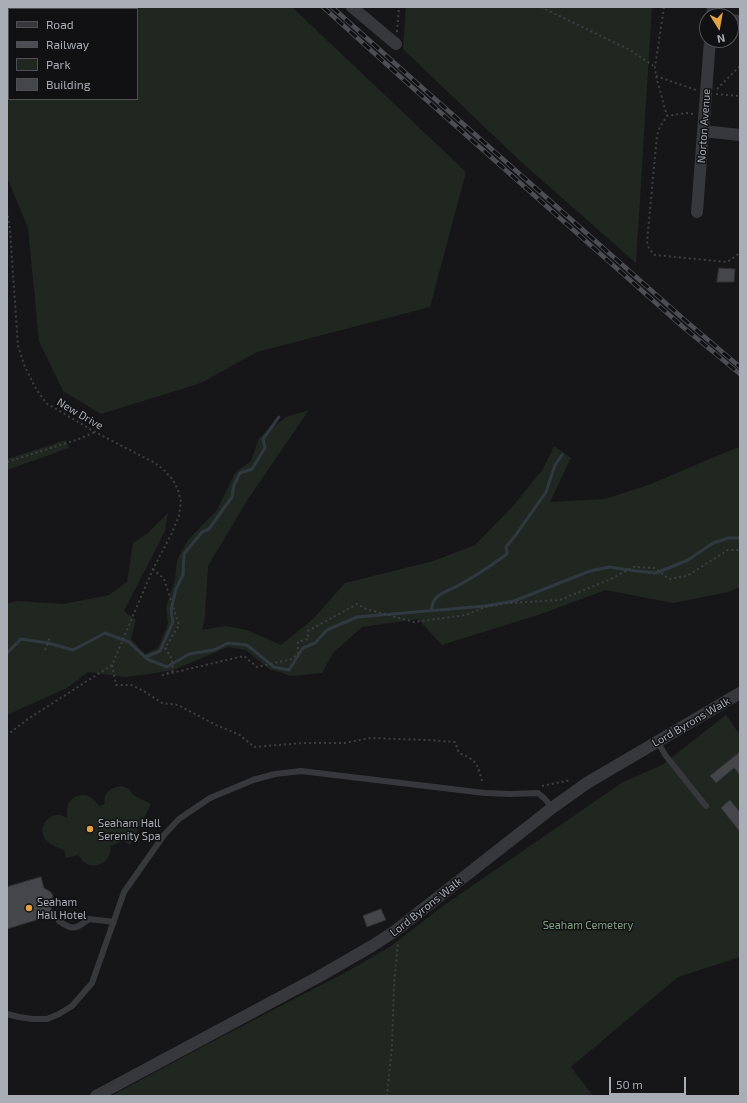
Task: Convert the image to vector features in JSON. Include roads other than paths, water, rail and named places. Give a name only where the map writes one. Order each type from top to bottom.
[{"type":"street","points":[[356,8],[396,44]]},
{"type":"street","name":"Norton Avenue","points":[[697,212],[709,48]]},
{"type":"street","points":[[703,131],[740,134]]},
{"type":"street","name":"Lord Byrons Walk","points":[[96,1096],[320,976],[372,946],[395,931],[552,808],[588,782],[740,693]]},
{"type":"lane","points":[[657,741],[666,756],[706,806]]},
{"type":"lane","points":[[7,1014],[32,1019],[47,1019],[72,1006],[92,983],[124,892],[164,835],[179,819],[210,798],[253,780],[275,774],[301,771],[485,793],[538,793],[552,808]]},
{"type":"lane","points":[[59,921],[67,927],[73,928],[80,926],[89,919],[114,922]]},
{"type":"waterway","points":[[145,657],[160,651],[173,622],[171,610],[176,589],[183,575],[184,554],[202,532],[209,529],[232,497],[234,485],[240,473],[252,469],[265,448],[263,439],[279,417]]},
{"type":"waterway","points":[[431,611],[433,602],[437,597],[472,578],[507,554],[506,547],[546,492],[555,465],[562,455]]},
{"type":"waterway","points":[[7,653],[21,639],[48,643],[73,650],[105,633],[129,642],[147,659],[167,667],[189,654],[214,650],[228,643],[247,645],[274,667],[289,670],[303,648],[315,643],[327,630],[357,617],[485,606],[514,601],[590,571],[610,567],[656,573],[688,560],[713,543],[729,538],[740,538]]},
{"type":"railway","points":[[323,7],[683,327],[740,374]]},
{"type":"railway","points":[[332,7],[687,322],[740,367]]},
{"type":"place","name":"Seaham Hall Serenity Spa","points":[[90,829]]},
{"type":"place","name":"Seaham Hall Hotel","points":[[29,908]]},
{"type":"park label","name":"Seaham Cemetery","points":[[588,925]]}]
